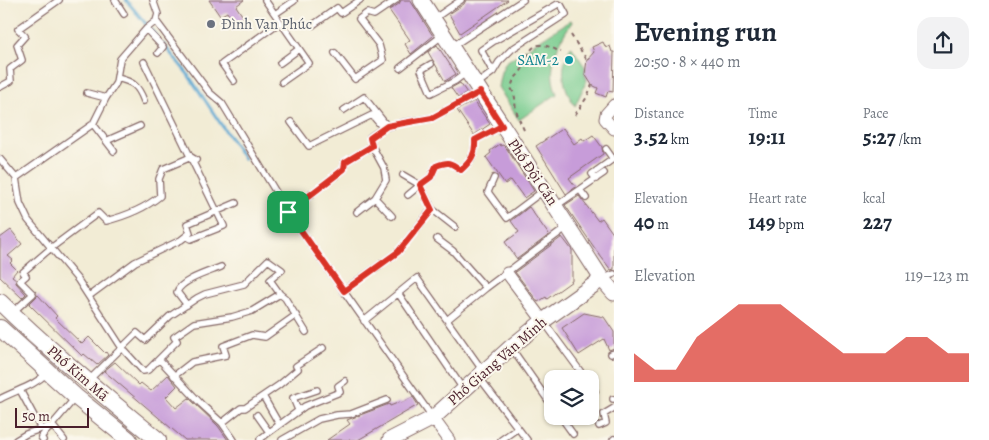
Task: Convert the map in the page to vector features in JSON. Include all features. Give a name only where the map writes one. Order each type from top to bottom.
[{"type":"main road","name":"Phố Kim Mã","points":[[6,308],[88,382],[158,440]]},
{"type":"main road","name":"Phố Kim Mã","points":[[0,328],[76,397],[129,440]]},
{"type":"main road","points":[[76,397],[88,382]]},
{"type":"street","name":"Phố Đội Cấn","points":[[421,0],[569,226],[608,276],[614,293]]},
{"type":"street","points":[[614,105],[606,114],[605,119],[614,130]]},
{"type":"street","points":[[507,272],[543,321]]},
{"type":"street","name":"Phố Giang Văn Minh","points":[[390,440],[433,418],[463,389],[543,321],[608,276]]},
{"type":"street","points":[[433,418],[449,440]]},
{"type":"lane","points":[[0,87],[11,80],[10,69],[22,60],[17,45],[25,36],[18,29],[59,0]]},
{"type":"lane","points":[[115,0],[124,14]]},
{"type":"lane","points":[[16,178],[93,124],[116,83],[120,59],[146,29],[156,21],[158,14],[153,0]]},
{"type":"lane","points":[[266,0],[308,63],[282,82]]},
{"type":"lane","points":[[312,25],[337,8],[341,13],[360,0]]},
{"type":"lane","points":[[335,53],[355,80],[383,60],[379,45],[359,19],[367,13],[374,15],[396,0]]},
{"type":"lane","points":[[433,19],[461,0]]},
{"type":"lane","points":[[400,68],[523,0]]},
{"type":"lane","points":[[275,14],[294,1]]},
{"type":"lane","points":[[357,212],[375,198],[386,180],[384,168],[372,146],[370,138],[385,127],[432,118],[474,83],[493,72],[499,62],[512,49],[566,14],[561,5],[558,4],[482,50],[493,72]]},
{"type":"lane","points":[[156,21],[209,92],[222,103],[288,212],[433,418]]},
{"type":"lane","points":[[234,81],[222,64],[280,22]]},
{"type":"lane","points":[[146,29],[162,47],[158,52]]},
{"type":"lane","points":[[280,62],[299,49]]},
{"type":"lane","points":[[144,62],[194,159],[224,226],[191,239],[186,236]]},
{"type":"lane","points":[[431,64],[421,70],[431,93],[455,81],[474,83]]},
{"type":"lane","points":[[117,78],[130,81],[139,89],[144,101]]},
{"type":"lane","points":[[87,94],[106,98]]},
{"type":"lane","points":[[344,110],[364,97],[385,127]]},
{"type":"lane","points":[[292,122],[309,146],[372,115],[385,127]]},
{"type":"lane","points":[[93,124],[114,151]]},
{"type":"lane","points":[[106,141],[140,126]]},
{"type":"lane","points":[[408,195],[431,177],[436,166],[446,162],[452,163],[461,170],[476,151],[475,140],[502,126]]},
{"type":"lane","points":[[288,212],[344,169],[345,162],[372,146]]},
{"type":"lane","points":[[596,179],[592,174],[613,159],[606,148]]},
{"type":"lane","points":[[0,158],[16,178],[23,211],[28,220],[78,280],[122,348],[144,371],[148,370],[177,341],[174,337],[194,323],[232,317],[252,311],[280,294]]},
{"type":"lane","points":[[6,308],[32,294],[20,281],[26,276],[23,272],[51,248],[98,213],[106,221],[147,206],[160,196],[159,179],[163,169],[194,159]]},
{"type":"lane","points":[[556,206],[604,173]]},
{"type":"lane","points":[[403,175],[420,185],[432,210],[455,227]]},
{"type":"lane","points":[[494,178],[488,192],[507,218],[545,190]]},
{"type":"lane","points":[[580,190],[586,198]]},
{"type":"lane","points":[[375,198],[392,216]]},
{"type":"lane","points":[[89,296],[135,262],[181,240],[190,233],[187,224],[236,202]]},
{"type":"lane","points":[[344,291],[398,252],[432,210]]},
{"type":"lane","points":[[447,320],[486,288],[569,226]]},
{"type":"lane","points":[[437,239],[454,251],[486,288]]},
{"type":"lane","points":[[88,382],[137,333],[145,340],[170,316],[205,294],[244,284],[268,260],[282,270],[270,280],[285,298],[306,332]]},
{"type":"lane","points":[[187,305],[177,292],[178,288],[186,282],[221,267]]},
{"type":"lane","points":[[364,321],[417,278],[527,440]]},
{"type":"lane","points":[[398,293],[463,389]]},
{"type":"lane","points":[[174,376],[192,362],[226,354],[223,346],[252,335],[265,337],[296,316]]},
{"type":"lane","points":[[543,321],[579,370]]},
{"type":"lane","points":[[511,347],[544,394]]},
{"type":"lane","points":[[222,423],[241,408],[245,408],[263,396],[298,369],[296,366],[323,348]]},
{"type":"lane","points":[[159,359],[201,404],[222,423],[234,440]]},
{"type":"lane","points":[[0,399],[32,386],[48,372]]},
{"type":"lane","points":[[260,440],[298,410],[340,392],[338,386],[345,382]]},
{"type":"lane","points":[[20,390],[41,429]]},
{"type":"lane","points":[[298,410],[293,398],[317,390]]},
{"type":"lane","points":[[263,396],[279,424]]},
{"type":"lane","points":[[43,440],[41,436],[76,397]]},
{"type":"lane","points":[[282,440],[319,419],[351,414],[387,400]]},
{"type":"lane","points":[[599,426],[606,423],[604,414],[614,408]]},
{"type":"lane","points":[[257,415],[269,432]]},
{"type":"lane","points":[[16,440],[52,424]]},
{"type":"lane","points":[[52,424],[64,440]]},
{"type":"lane","points":[[566,425],[573,434]]},
{"type":"lane","points":[[500,440],[518,428]]},
{"type":"path","points":[[571,35],[587,60]]},
{"type":"path","points":[[524,130],[515,107],[516,97],[511,88],[513,78],[523,68],[531,49],[546,45],[561,52]]},
{"type":"path","points":[[575,115],[584,103],[592,85]]},
{"type":"green space","points":[[571,20],[572,22],[558,48],[553,66],[554,84],[557,94],[519,120],[498,87],[501,72],[506,62]]},
{"type":"green space","points":[[571,46],[585,67],[587,80],[575,106],[567,91],[564,77],[565,62]]},
{"type":"building","points":[[209,0],[244,0],[236,6],[244,18],[235,24],[227,12],[220,16]]},
{"type":"building","points":[[401,0],[410,0],[433,36],[411,54],[405,44],[410,40],[389,10],[399,4]]},
{"type":"building","points":[[466,0],[508,0],[460,33],[449,14],[464,4]]},
{"type":"building","points":[[603,42],[606,48],[610,46],[612,52],[614,52],[613,92],[608,91],[606,97],[596,93],[598,88],[592,85],[585,74],[587,60],[594,52],[592,47]]},
{"type":"building","points":[[437,45],[456,74],[445,81],[428,52]]},
{"type":"building","points":[[460,83],[467,93],[458,98],[451,88]]},
{"type":"building","points":[[474,101],[490,124],[474,135],[457,110]]},
{"type":"building","points":[[563,128],[574,144],[582,138],[584,141],[593,135],[602,147],[603,154],[569,178],[576,187],[566,194],[536,146]]},
{"type":"building","points":[[500,144],[507,149],[534,191],[524,198],[511,180],[505,184],[486,157],[491,153],[490,151]]},
{"type":"building","points":[[579,196],[598,221],[602,218],[614,235],[614,269],[611,270],[565,205]]},
{"type":"building","points":[[529,207],[549,235],[517,259],[505,242],[519,232],[511,221]]},
{"type":"building","points":[[11,230],[22,244],[8,256],[13,260],[10,263],[17,270],[12,276],[26,294],[22,298],[0,277],[0,238]]},
{"type":"building","points":[[562,237],[572,250],[572,281],[547,299],[546,297],[538,302],[515,272]]},
{"type":"building","points":[[38,295],[57,316],[55,318],[82,344],[89,337],[108,355],[97,365],[84,354],[82,356],[29,304]]},
{"type":"building","points":[[584,313],[604,317],[614,332],[614,348],[609,350],[604,339],[579,355],[562,328]]},
{"type":"building","points":[[115,362],[139,385],[141,383],[151,391],[168,375],[177,386],[166,397],[176,408],[189,398],[218,426],[228,440],[185,440],[104,371]]},
{"type":"building","points":[[413,397],[418,405],[358,440],[327,440],[350,424],[347,420],[389,404],[390,406],[401,403]]},
{"type":"waterway","points":[[126,0],[156,36]]},
{"type":"waterway","points":[[163,44],[187,73],[244,159]]},
{"type":"place","name":"Đình Vạn Phúc","points":[[211,24]]},
{"type":"place","name":"SAM-2","points":[[569,60]]},
{"type":"route","points":[[480,92],[502,126],[475,140],[476,151],[461,170],[452,163],[446,162],[436,166],[431,177],[420,185],[432,210],[398,252],[344,291],[288,212],[344,169],[345,162],[372,146],[370,138],[387,126],[432,118],[480,92]]}]
